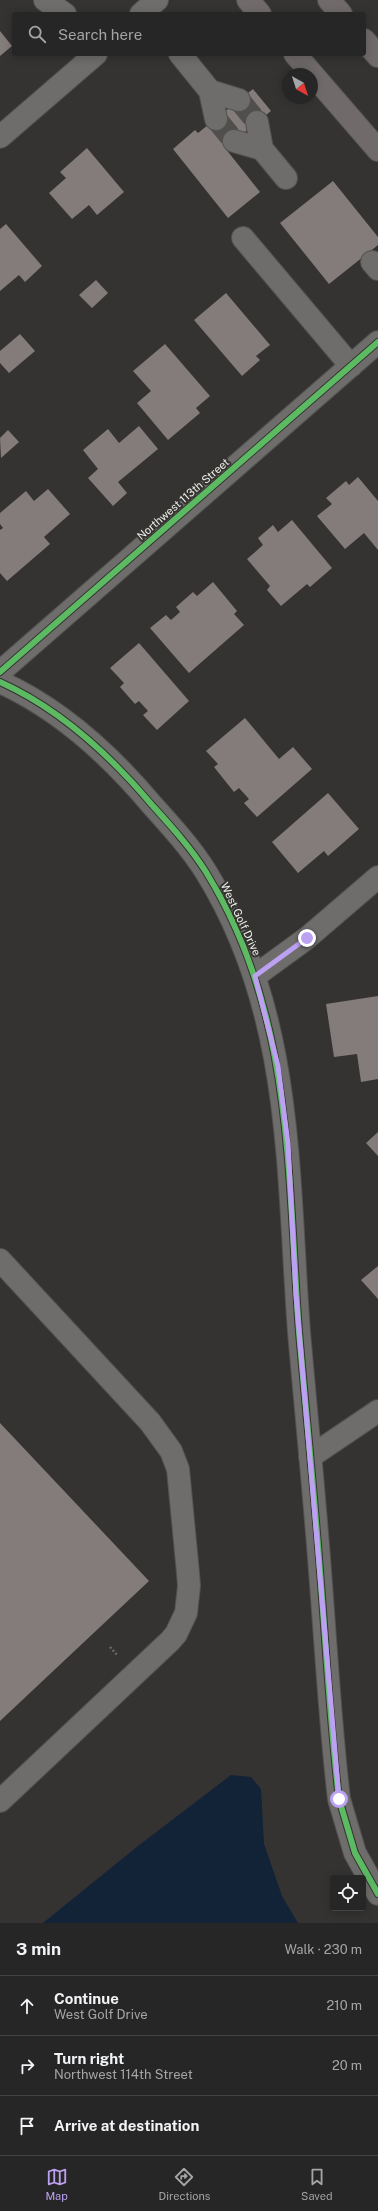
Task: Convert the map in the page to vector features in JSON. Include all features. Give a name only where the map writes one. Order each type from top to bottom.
[{"type":"main road","points":[[248,0],[258,12]]},
{"type":"main road","points":[[329,0],[339,12]]},
{"type":"main road","points":[[366,42],[378,56]]},
{"type":"main road","points":[[297,56],[378,150]]},
{"type":"street","points":[[45,0],[63,12]]},
{"type":"street","points":[[0,137],[94,56]]},
{"type":"street","points":[[182,56],[210,91],[216,118]]},
{"type":"street","points":[[210,91],[239,100]]},
{"type":"street","points":[[257,122],[262,149],[286,178]]},
{"type":"street","points":[[234,141],[262,149]]},
{"type":"street","points":[[243,238],[351,366]]},
{"type":"street","name":"Northwest 113th Street","points":[[0,672],[351,366],[377,346]]},
{"type":"street","name":"West Golf Drive","points":[[0,682],[41,703],[64,720],[109,758],[142,793],[180,837],[205,871],[236,928],[255,976],[278,1066],[288,1144],[296,1295],[339,1799],[356,1853],[378,1894]]},
{"type":"street","points":[[255,976],[307,938],[378,877]]},
{"type":"street","points":[[0,1261],[145,1417],[171,1450],[178,1469],[189,1586],[186,1613],[176,1634],[170,1641],[0,1801]]},
{"type":"street","points":[[310,1457],[378,1411]]},
{"type":"water","points":[[231,1775],[251,1777],[261,1789],[264,1844],[282,1896],[298,1923],[43,1923],[138,1846]]},
{"type":"building","points":[[0,31],[12,46],[0,56]]},
{"type":"building","points":[[253,89],[271,111],[225,148],[260,192],[228,218],[173,149],[195,130],[198,133]]},
{"type":"building","points":[[87,148],[124,192],[97,215],[89,205],[72,219],[49,193],[66,178],[60,172]]},
{"type":"building","points":[[333,181],[378,237],[378,245],[329,284],[280,223]]},
{"type":"building","points":[[6,224],[42,266],[25,282],[19,275],[0,291],[0,229]]},
{"type":"building","points":[[96,280],[108,293],[92,308],[79,295]]},
{"type":"building","points":[[226,293],[270,345],[256,356],[260,360],[242,376],[194,320]]},
{"type":"building","points":[[20,334],[35,351],[9,373],[0,363],[0,351]]},
{"type":"building","points":[[165,344],[210,396],[196,408],[200,413],[168,440],[137,403],[151,391],[133,371]]},
{"type":"building","points":[[139,426],[158,449],[118,482],[127,493],[113,506],[88,478],[98,469],[83,450],[108,429],[119,443]]},
{"type":"building","points":[[8,430],[19,442],[1,458],[0,438]]},
{"type":"building","points":[[358,477],[378,501],[378,550],[364,533],[345,549],[317,516],[332,504],[326,498],[346,481],[349,485]]},
{"type":"building","points":[[48,489],[70,514],[44,537],[50,544],[7,581],[0,573],[0,530],[3,528],[0,524],[0,513],[26,491],[34,501]]},
{"type":"building","points":[[292,520],[332,568],[310,587],[307,584],[281,606],[267,590],[270,586],[247,559],[263,545],[258,538],[273,525],[278,532]]},
{"type":"building","points":[[213,582],[237,611],[234,614],[244,625],[189,673],[150,628],[166,615],[171,620],[180,612],[176,607],[193,592],[197,596]]},
{"type":"building","points":[[139,643],[189,701],[157,730],[143,715],[148,711],[139,701],[135,704],[120,687],[124,683],[110,668]]},
{"type":"building","points":[[245,718],[279,759],[293,747],[312,769],[257,817],[244,803],[249,799],[239,788],[234,792],[214,767],[218,764],[206,751]]},
{"type":"building","points":[[328,793],[359,829],[328,856],[324,851],[298,873],[272,842]]},
{"type":"building","points":[[378,996],[378,1079],[361,1082],[357,1054],[334,1057],[326,1004]]},
{"type":"building","points":[[378,1132],[378,1156],[366,1143]]},
{"type":"building","points":[[378,1266],[378,1299],[361,1280]]},
{"type":"building","points":[[0,1423],[149,1581],[0,1721]]},
{"type":"tunnel","points":[[239,100],[257,122]]},
{"type":"tunnel","points":[[216,119],[234,141]]},
{"type":"cycle path","points":[[0,672],[378,342]]},
{"type":"cycle path","points":[[0,682],[43,706],[83,735],[119,768],[173,829],[194,854],[206,872],[235,926],[256,981],[271,1038],[281,1095],[288,1154],[299,1332],[339,1799],[355,1853],[378,1894]]},
{"type":"route","points":[[307,938],[255,976],[278,1066],[288,1144],[296,1295],[339,1799]]}]
